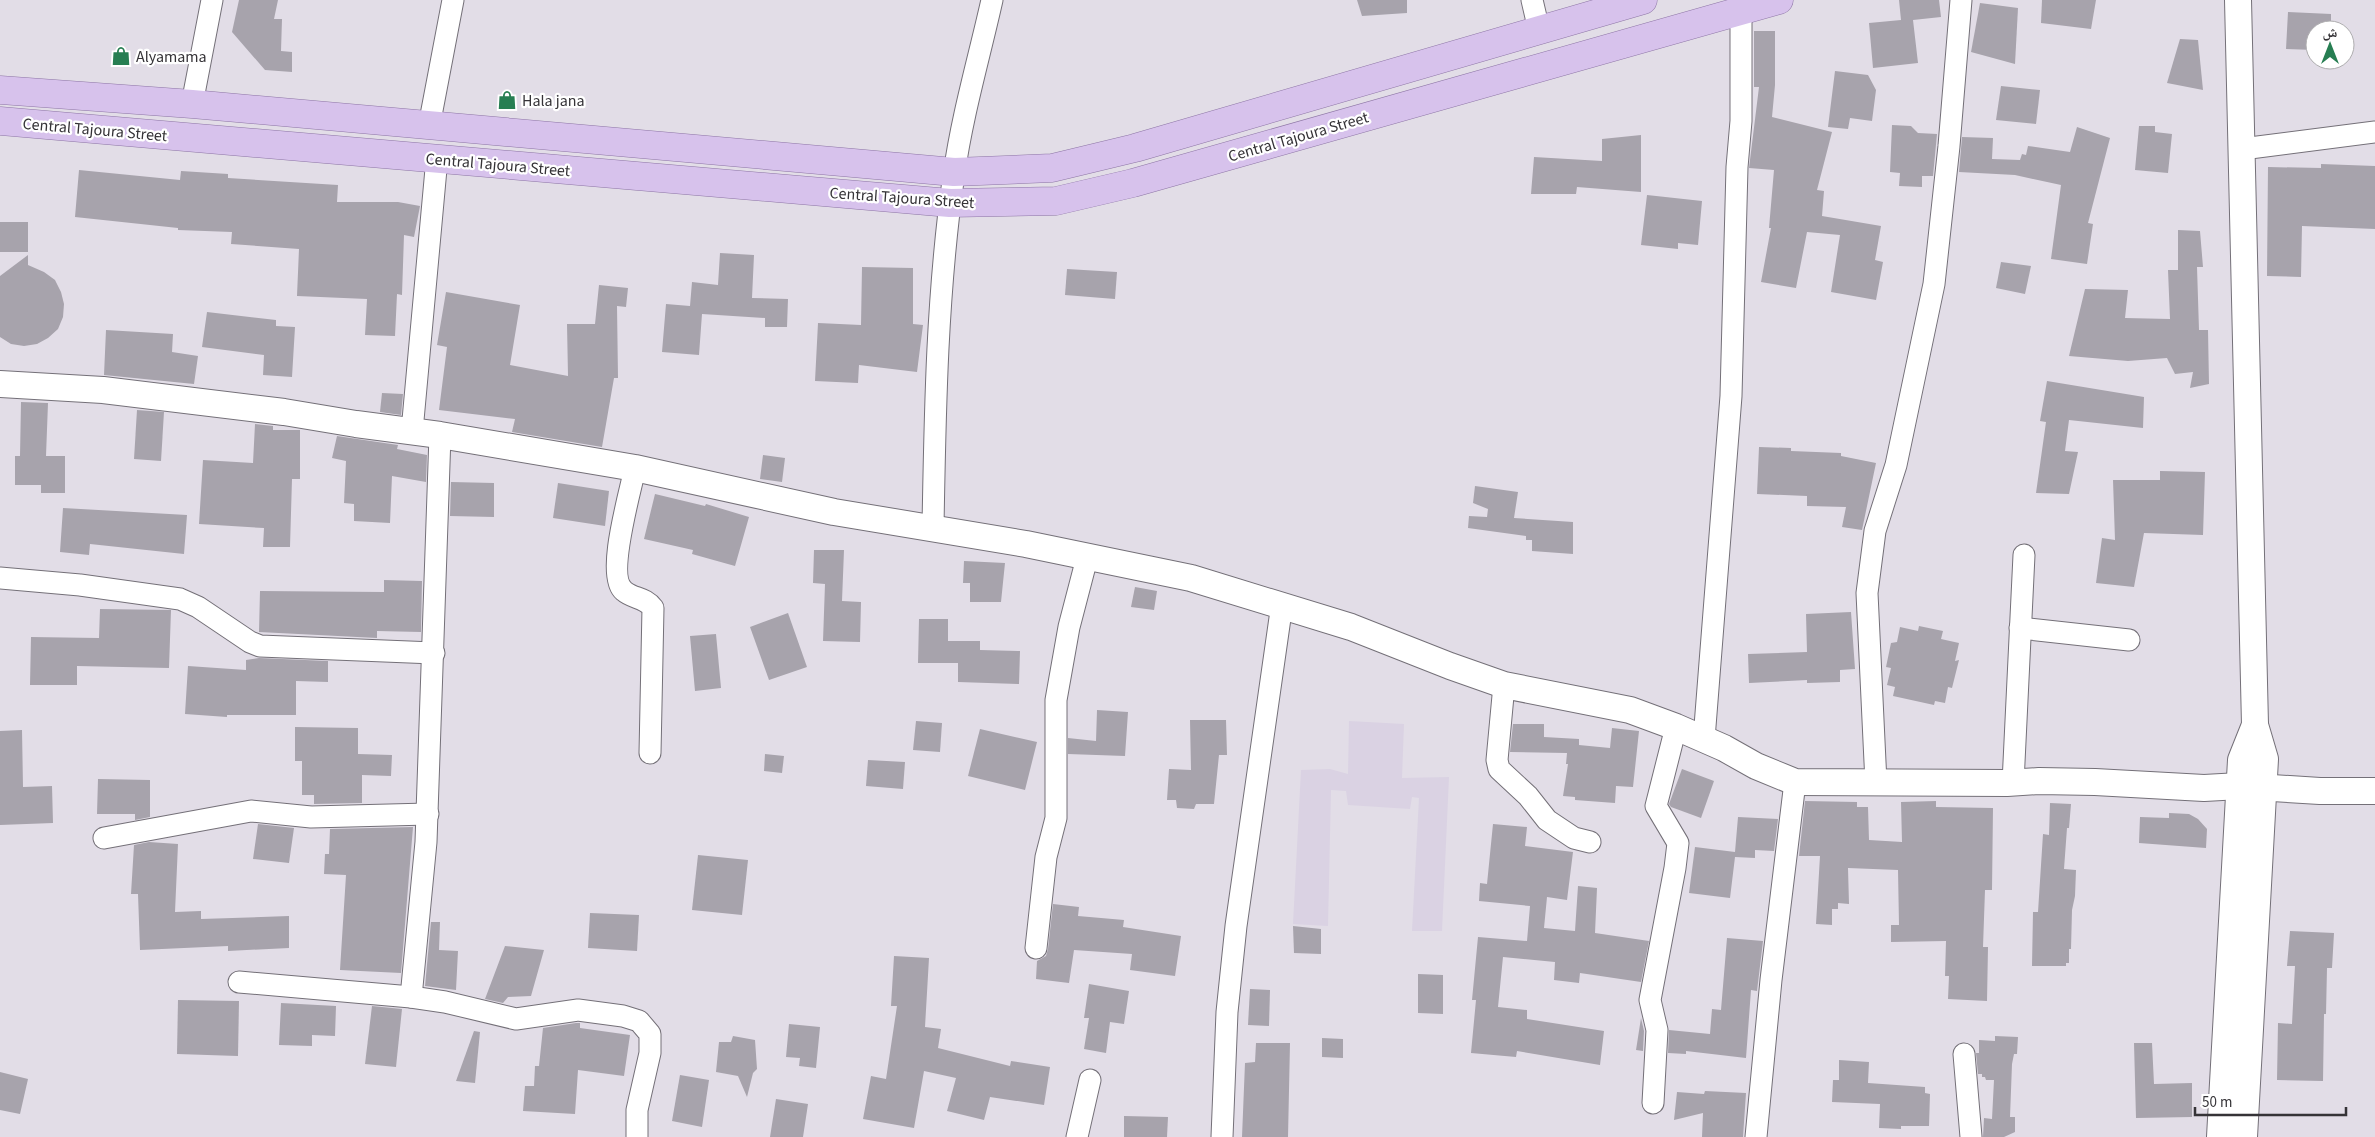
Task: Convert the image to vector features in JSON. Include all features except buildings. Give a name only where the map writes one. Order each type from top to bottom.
[{"type":"main road","points":[[0,90],[192,104],[954,172],[1052,168],[1135,148],[1643,0]]},
{"type":"main road","name":"Central Tajoura Street","points":[[0,121],[950,202],[1056,201],[1133,183],[1779,0]]},
{"type":"street","points":[[192,104],[212,0]]},
{"type":"street","points":[[429,126],[453,0]]},
{"type":"street","points":[[933,527],[936,372],[950,202],[954,172],[992,0]]},
{"type":"street","points":[[1532,0],[1539,30]]},
{"type":"street","points":[[1876,783],[1867,593],[1869,567],[1874,531],[1896,465],[1934,284],[1949,146],[1961,0]]},
{"type":"street","points":[[2238,0],[2255,725],[2241,760],[2252,787],[2244,1137]]},
{"type":"street","points":[[1704,739],[1731,396],[1737,167],[1741,121],[1741,10]]},
{"type":"street","points":[[2242,149],[2375,132]]},
{"type":"street","points":[[412,430],[437,158]]},
{"type":"street","points":[[0,384],[103,390],[284,412],[356,424],[440,434],[635,468],[834,512],[1026,544],[1191,578],[1282,604],[1351,627],[1504,685],[1630,710],[1704,739],[1756,766],[1795,782],[2013,783],[2039,781],[2204,788],[2252,787],[2320,791],[2375,791]]},
{"type":"street","points":[[410,997],[428,814],[440,434]]},
{"type":"street","points":[[635,468],[616,564],[618,582],[623,591],[647,600],[653,608],[650,753]]},
{"type":"street","points":[[2013,783],[2024,555]]},
{"type":"street","points":[[1036,948],[1046,857],[1056,818],[1056,700],[1070,627],[1087,558]]},
{"type":"street","points":[[0,578],[80,585],[180,599],[198,608],[254,645],[434,653]]},
{"type":"street","points":[[1222,1137],[1227,1012],[1236,926],[1282,604]]},
{"type":"street","points":[[2020,628],[2129,640]]},
{"type":"street","points":[[1504,685],[1497,760],[1499,769],[1528,796],[1547,820],[1574,838],[1590,842]]},
{"type":"street","points":[[1653,1103],[1657,1030],[1650,1000],[1678,844],[1656,806],[1676,727]]},
{"type":"street","points":[[1756,1137],[1771,980],[1795,782]]},
{"type":"street","points":[[2220,1137],[2252,787]]},
{"type":"street","points":[[104,838],[251,811],[311,817],[428,814]]},
{"type":"street","points":[[238,982],[410,997],[444,1002],[516,1019],[578,1010],[623,1016],[639,1021],[650,1034],[650,1053],[637,1110],[637,1137]]},
{"type":"street","points":[[1964,1054],[1971,1137]]},
{"type":"street","points":[[1077,1137],[1090,1080]]},
{"type":"shaded area","points":[[1349,721],[1404,724],[1402,778],[1449,777],[1442,931],[1412,931],[1419,798],[1412,797],[1410,809],[1348,805],[1346,791],[1331,790],[1328,926],[1293,924],[1301,770],[1330,769],[1348,774]]},
{"type":"place","name":"Alyamama","points":[[121,56]]},
{"type":"place","name":"Hala jana","points":[[507,100]]}]
